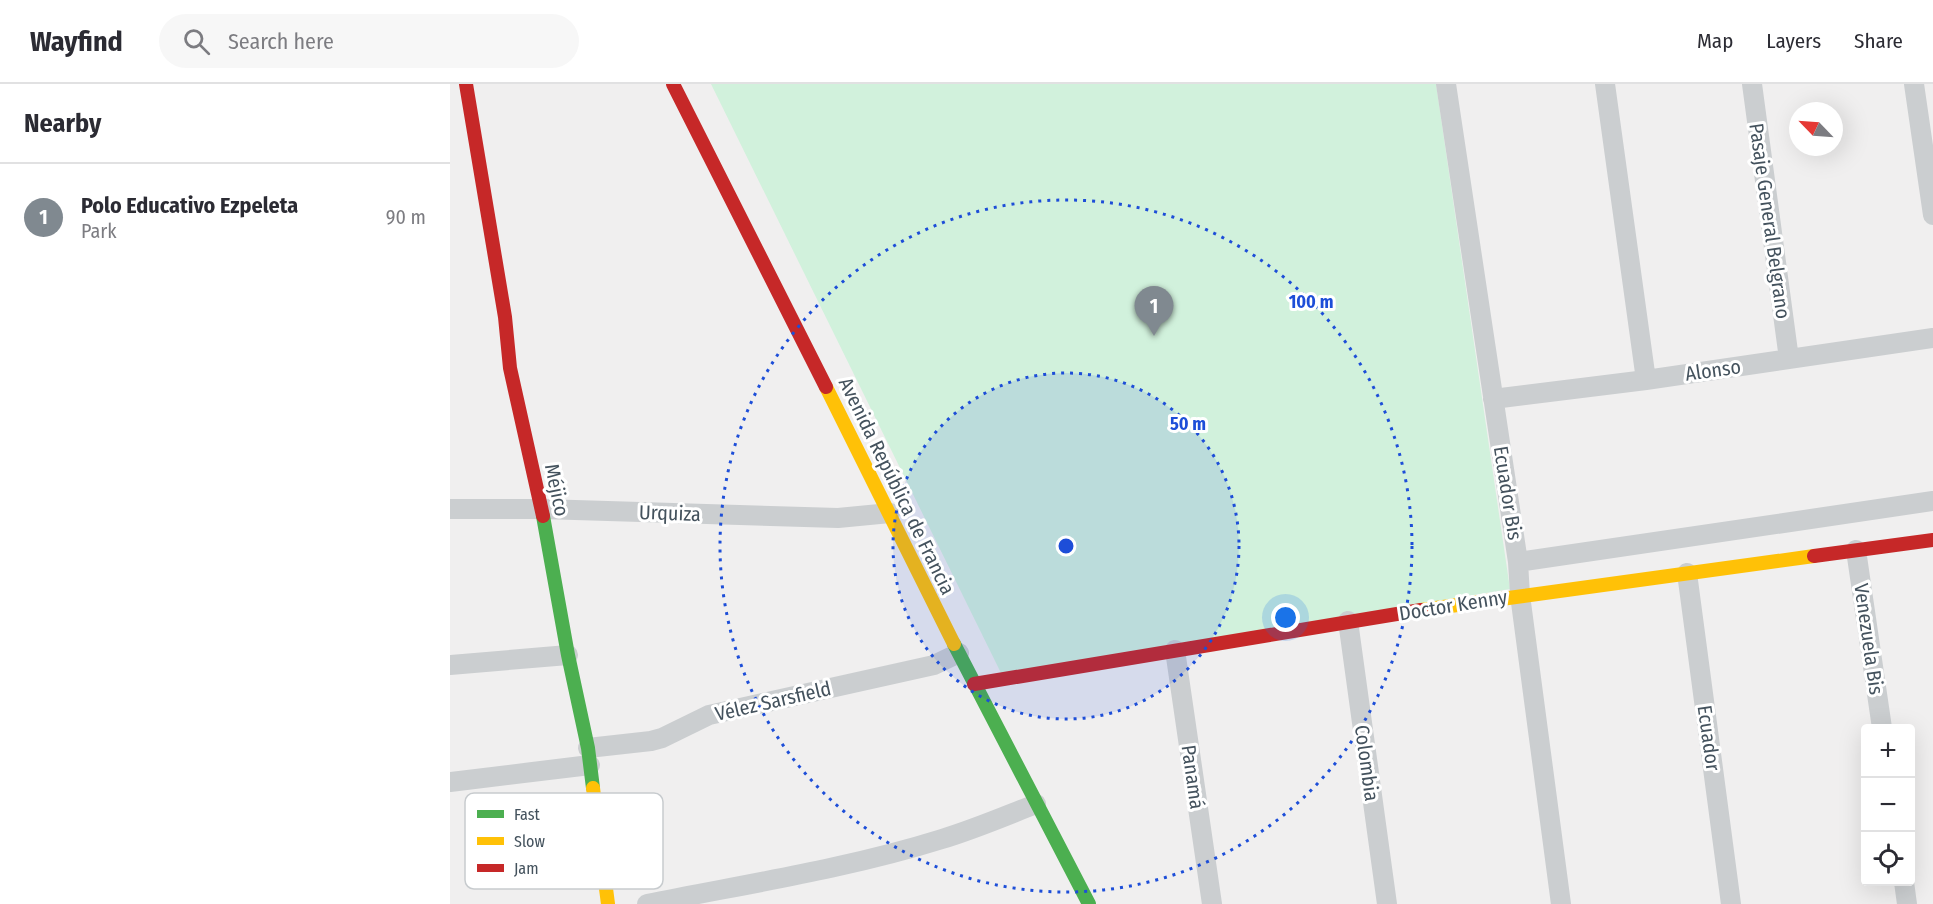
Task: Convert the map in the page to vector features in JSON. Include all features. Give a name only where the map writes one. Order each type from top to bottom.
[{"type":"street","name":"Méjico","points":[[466,84],[506,317],[510,368],[542,509],[589,756],[594,793]]},
{"type":"street","name":"Avenida República de Francia","points":[[674,84],[958,653],[1089,904]]},
{"type":"street","name":"Ecuador Bis","points":[[1446,84],[1518,562],[1520,595],[1561,904]]},
{"type":"street","points":[[1605,84],[1646,380]]},
{"type":"street","name":"Pasaje General Belgrano","points":[[1752,84],[1789,359]]},
{"type":"street","points":[[1914,84],[1933,215]]},
{"type":"street","name":"Alonso","points":[[1493,399],[1646,380],[1933,338]]},
{"type":"street","name":"Doctor Kenny","points":[[1518,562],[1933,501]]},
{"type":"street","name":"Urquiza","points":[[450,509],[542,509],[838,518],[890,513]]},
{"type":"street","name":"Doctor Kenny","points":[[975,684],[1348,621],[1520,595],[1933,540]]},
{"type":"street","name":"Venezuela Bis","points":[[1856,550],[1881,724]]},
{"type":"street","name":"Ecuador","points":[[1686,573],[1731,904]]},
{"type":"street","name":"Colombia","points":[[1348,621],[1387,904]]},
{"type":"street","name":"Panamá","points":[[1175,650],[1212,904]]},
{"type":"street","name":"Vélez Sarsfield","points":[[450,782],[589,756],[662,738],[709,715],[934,665],[958,653]]},
{"type":"street","points":[[450,665],[568,655]]},
{"type":"street","points":[[647,904],[853,863],[940,840],[980,827],[1036,804]]},
{"type":"street","points":[[1905,886],[1907,904]]},
{"type":"street","name":"Méjico","points":[[606,889],[608,904]]},
{"type":"green space","points":[[711,84],[1436,84],[1510,589],[1001,673]]},
{"type":"traffic: fast","points":[[543,516],[568,655],[588,748],[593,788]]},
{"type":"traffic: fast","points":[[954,644],[1089,904]]},
{"type":"traffic: slow","points":[[826,387],[954,644]]},
{"type":"traffic: slow","points":[[1421,610],[1814,556]]},
{"type":"traffic: slow","points":[[593,788],[594,793]]},
{"type":"traffic: slow","points":[[606,889],[608,904]]},
{"type":"traffic: jam","points":[[466,84],[505,317],[510,368],[543,516]]},
{"type":"traffic: jam","points":[[673,84],[826,387]]},
{"type":"traffic: jam","points":[[1814,556],[1933,540]]},
{"type":"traffic: jam","points":[[974,684],[1421,610]]},
{"type":"place","name":"Polo Educativo Ezpeleta","points":[[1154,336]]}]
